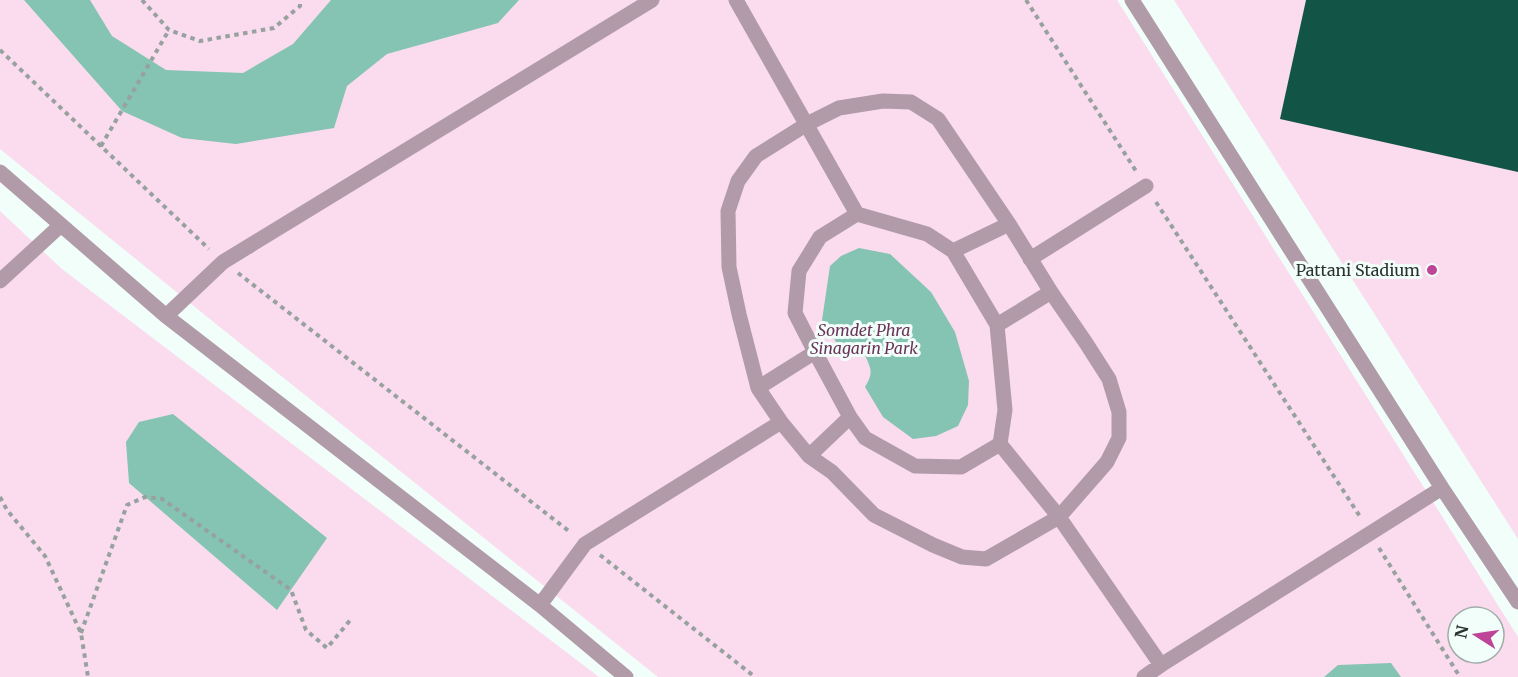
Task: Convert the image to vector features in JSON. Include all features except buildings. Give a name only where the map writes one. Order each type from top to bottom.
[{"type":"street","points":[[166,316],[223,262],[652,0]]},
{"type":"street","points":[[736,0],[857,214],[927,234],[953,251],[997,325],[1005,410],[1000,444],[1059,517],[1161,665]]},
{"type":"street","points":[[1132,0],[1442,488],[1518,602]]},
{"type":"street","points":[[883,101],[911,102],[938,119],[1010,224],[1108,379],[1119,411],[1119,438],[1107,462],[1059,517],[986,559],[962,557],[874,515],[832,472],[809,456],[781,422],[758,388],[738,314],[729,267],[728,211],[738,181],[756,156],[807,124],[839,108],[883,101]]},
{"type":"street","points":[[0,172],[166,316],[540,605],[626,677]]},
{"type":"street","points":[[1030,259],[1146,186]]},
{"type":"street","points":[[857,214],[820,237],[799,271],[795,312],[850,417],[866,438],[915,466],[961,467],[1000,444]]},
{"type":"street","points":[[953,251],[1010,224]]},
{"type":"street","points":[[0,281],[61,225]]},
{"type":"street","points":[[997,325],[1051,292]]},
{"type":"street","points":[[758,388],[815,352]]},
{"type":"street","points":[[809,456],[850,417]]},
{"type":"street","points":[[540,605],[585,544],[781,422]]},
{"type":"street","points":[[1144,677],[1442,488]]},
{"type":"path","points":[[142,0],[169,30],[200,41],[274,28],[300,6],[300,0]]},
{"type":"path","points":[[1026,0],[1370,533],[1460,677]]},
{"type":"path","points":[[101,146],[169,30]]},
{"type":"path","points":[[0,50],[223,262],[755,677]]},
{"type":"path","points":[[0,496],[7,510],[45,556],[81,633],[88,677]]},
{"type":"path","points":[[81,633],[127,506],[145,497],[162,499],[291,590],[306,630],[327,648],[352,618]]},
{"type":"green space","name":"Somdet Phra Sinagarin Park","points":[[0,0],[1117,0],[1498,605],[1446,605],[1446,665],[1506,665],[1506,618],[1518,637],[1518,677],[658,677],[0,149]]},
{"type":"green space","name":"Pattani Stadium","points":[[1174,0],[1518,0],[1518,539]]},
{"type":"green space","points":[[0,211],[62,269],[599,677],[0,677]]},
{"type":"shaded area","points":[[24,0],[90,0],[112,36],[166,70],[243,73],[293,44],[331,0],[519,0],[498,23],[387,54],[347,86],[334,128],[236,144],[182,138],[122,111]]},
{"type":"shaded area","points":[[859,248],[890,254],[931,292],[955,332],[969,381],[968,405],[958,426],[936,436],[913,439],[883,417],[865,387],[870,378],[870,370],[864,353],[838,345],[822,320],[830,266],[841,256]]},
{"type":"shaded area","points":[[173,414],[327,538],[277,610],[129,483],[126,442],[139,422]]},
{"type":"shaded area","points":[[1391,663],[1401,677],[1324,677],[1338,665]]},
{"type":"place","name":"Pattani Stadium","points":[[1432,270]]}]
